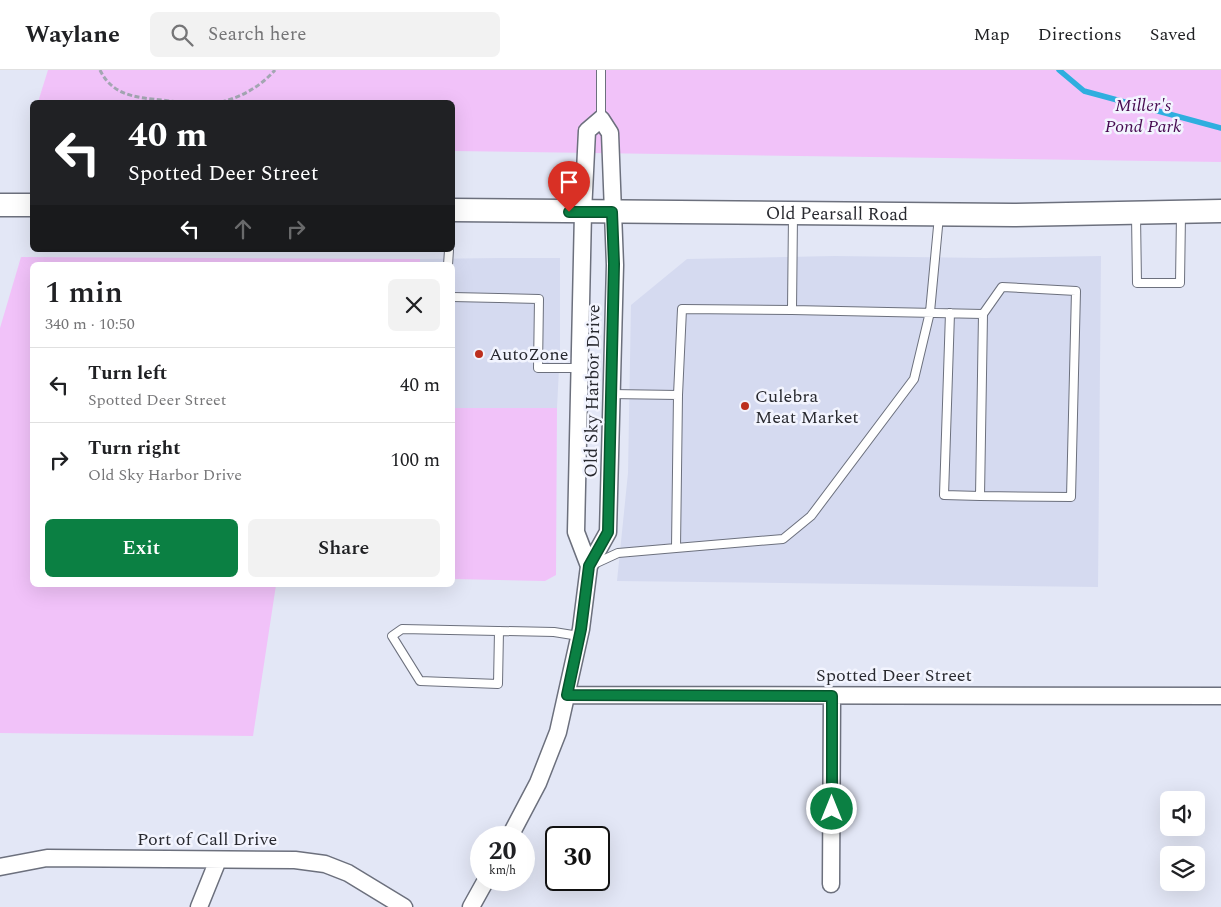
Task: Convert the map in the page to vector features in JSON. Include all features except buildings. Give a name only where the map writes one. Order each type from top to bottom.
[{"type":"main road","points":[[0,204],[30,205]]},
{"type":"main road","name":"Old Pearsall Road","points":[[455,210],[793,214],[1221,212]]},
{"type":"street","name":"Old Sky Harbor Drive","points":[[515,826],[538,783],[558,732],[579,636],[589,566],[608,532],[614,264],[610,133],[601,119],[587,131],[582,212],[576,532],[589,566]]},
{"type":"street","name":"Spotted Deer Street","points":[[567,695],[1221,696]]},
{"type":"street","points":[[832,696],[832,884]]},
{"type":"street","name":"Port of Call Drive","points":[[0,867],[47,858],[218,860],[268,858],[324,864],[348,873],[404,907]]},
{"type":"street","points":[[199,907],[218,860]]},
{"type":"street","points":[[472,907],[480,891]]},
{"type":"lane","points":[[601,70],[601,119]]},
{"type":"lane","points":[[1136,213],[1137,283],[1180,283],[1181,212]]},
{"type":"lane","points":[[792,310],[793,214]]},
{"type":"lane","points":[[589,566],[618,553],[784,538],[811,516],[914,380],[930,312],[940,214]]},
{"type":"lane","points":[[950,313],[944,495],[980,496],[1071,497],[1076,291],[1002,287],[983,314],[980,496]]},
{"type":"lane","points":[[455,297],[539,299],[538,368],[579,368]]},
{"type":"lane","points":[[676,548],[678,394],[682,309],[983,314]]},
{"type":"lane","points":[[611,394],[678,394]]},
{"type":"lane","points":[[498,632],[498,684],[420,680],[392,636],[402,630],[554,632],[579,636]]},
{"type":"path","points":[[100,70],[112,88],[122,93],[165,100]]},
{"type":"path","points":[[227,100],[247,92],[267,79],[275,70]]},
{"type":"shaded area","points":[[834,256],[985,258],[1101,256],[1098,587],[617,581],[628,473],[631,305],[687,259]]},
{"type":"shaded area","points":[[560,258],[560,349],[557,408],[455,408],[455,262],[420,262],[420,259]]},
{"type":"green space","name":"Miller's Pond Park","points":[[48,70],[1221,70],[1221,162],[455,151],[455,100],[39,100]]},
{"type":"green space","points":[[21,257],[420,259],[420,262],[30,262],[30,587],[276,587],[253,736],[0,733],[0,328]]},
{"type":"green space","points":[[455,408],[557,408],[556,575],[545,581],[455,579]]},
{"type":"waterway","points":[[1059,70],[1084,91],[1221,128]]},
{"type":"place","name":"AutoZone","points":[[479,354]]},
{"type":"place","name":"Culebra Meat Market","points":[[745,406]]},
{"type":"route","points":[[569,212],[612,212],[614,264],[608,532],[589,566],[581,629],[567,695],[603,693],[832,696],[832,809]]}]
